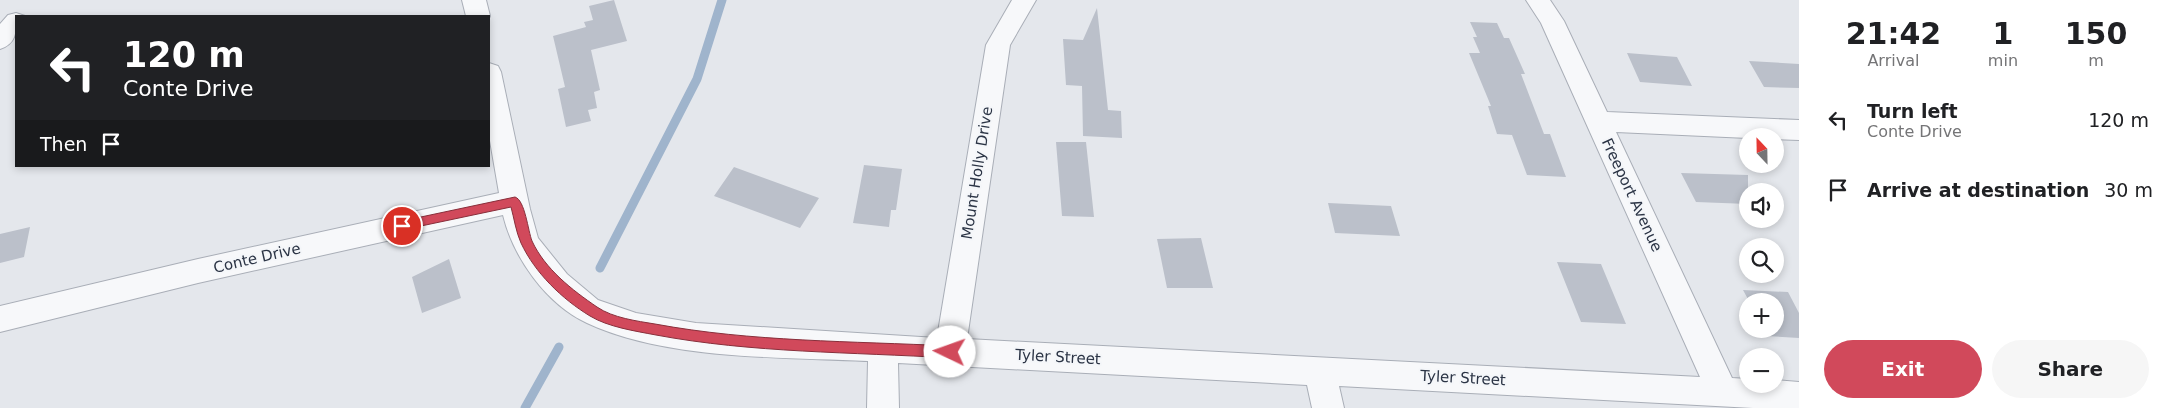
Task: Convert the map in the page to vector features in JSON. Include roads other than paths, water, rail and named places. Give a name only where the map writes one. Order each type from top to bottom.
[{"type":"street","points":[[19,15],[26,0]]},
{"type":"street","points":[[474,0],[478,15]]},
{"type":"street","name":"Mount Holly Drive","points":[[950,352],[998,45],[1007,26],[1024,0]]},
{"type":"street","name":"Freeport Avenue","points":[[1538,0],[1552,21],[1723,392]]},
{"type":"street","points":[[0,40],[15,22]]},
{"type":"street","name":"Tyler Street","points":[[490,77],[515,201],[526,241],[540,266],[567,291],[596,313],[634,326],[688,336],[758,342],[1799,396]]},
{"type":"street","points":[[1598,120],[1799,130]]},
{"type":"street","name":"Conte Drive","points":[[0,319],[207,269],[515,201]]},
{"type":"street","points":[[883,348],[883,408]]},
{"type":"street","points":[[1320,371],[1328,408]]},
{"type":"waterway","points":[[600,268],[697,79],[722,0]]},
{"type":"waterway","points":[[525,408],[559,347]]}]
